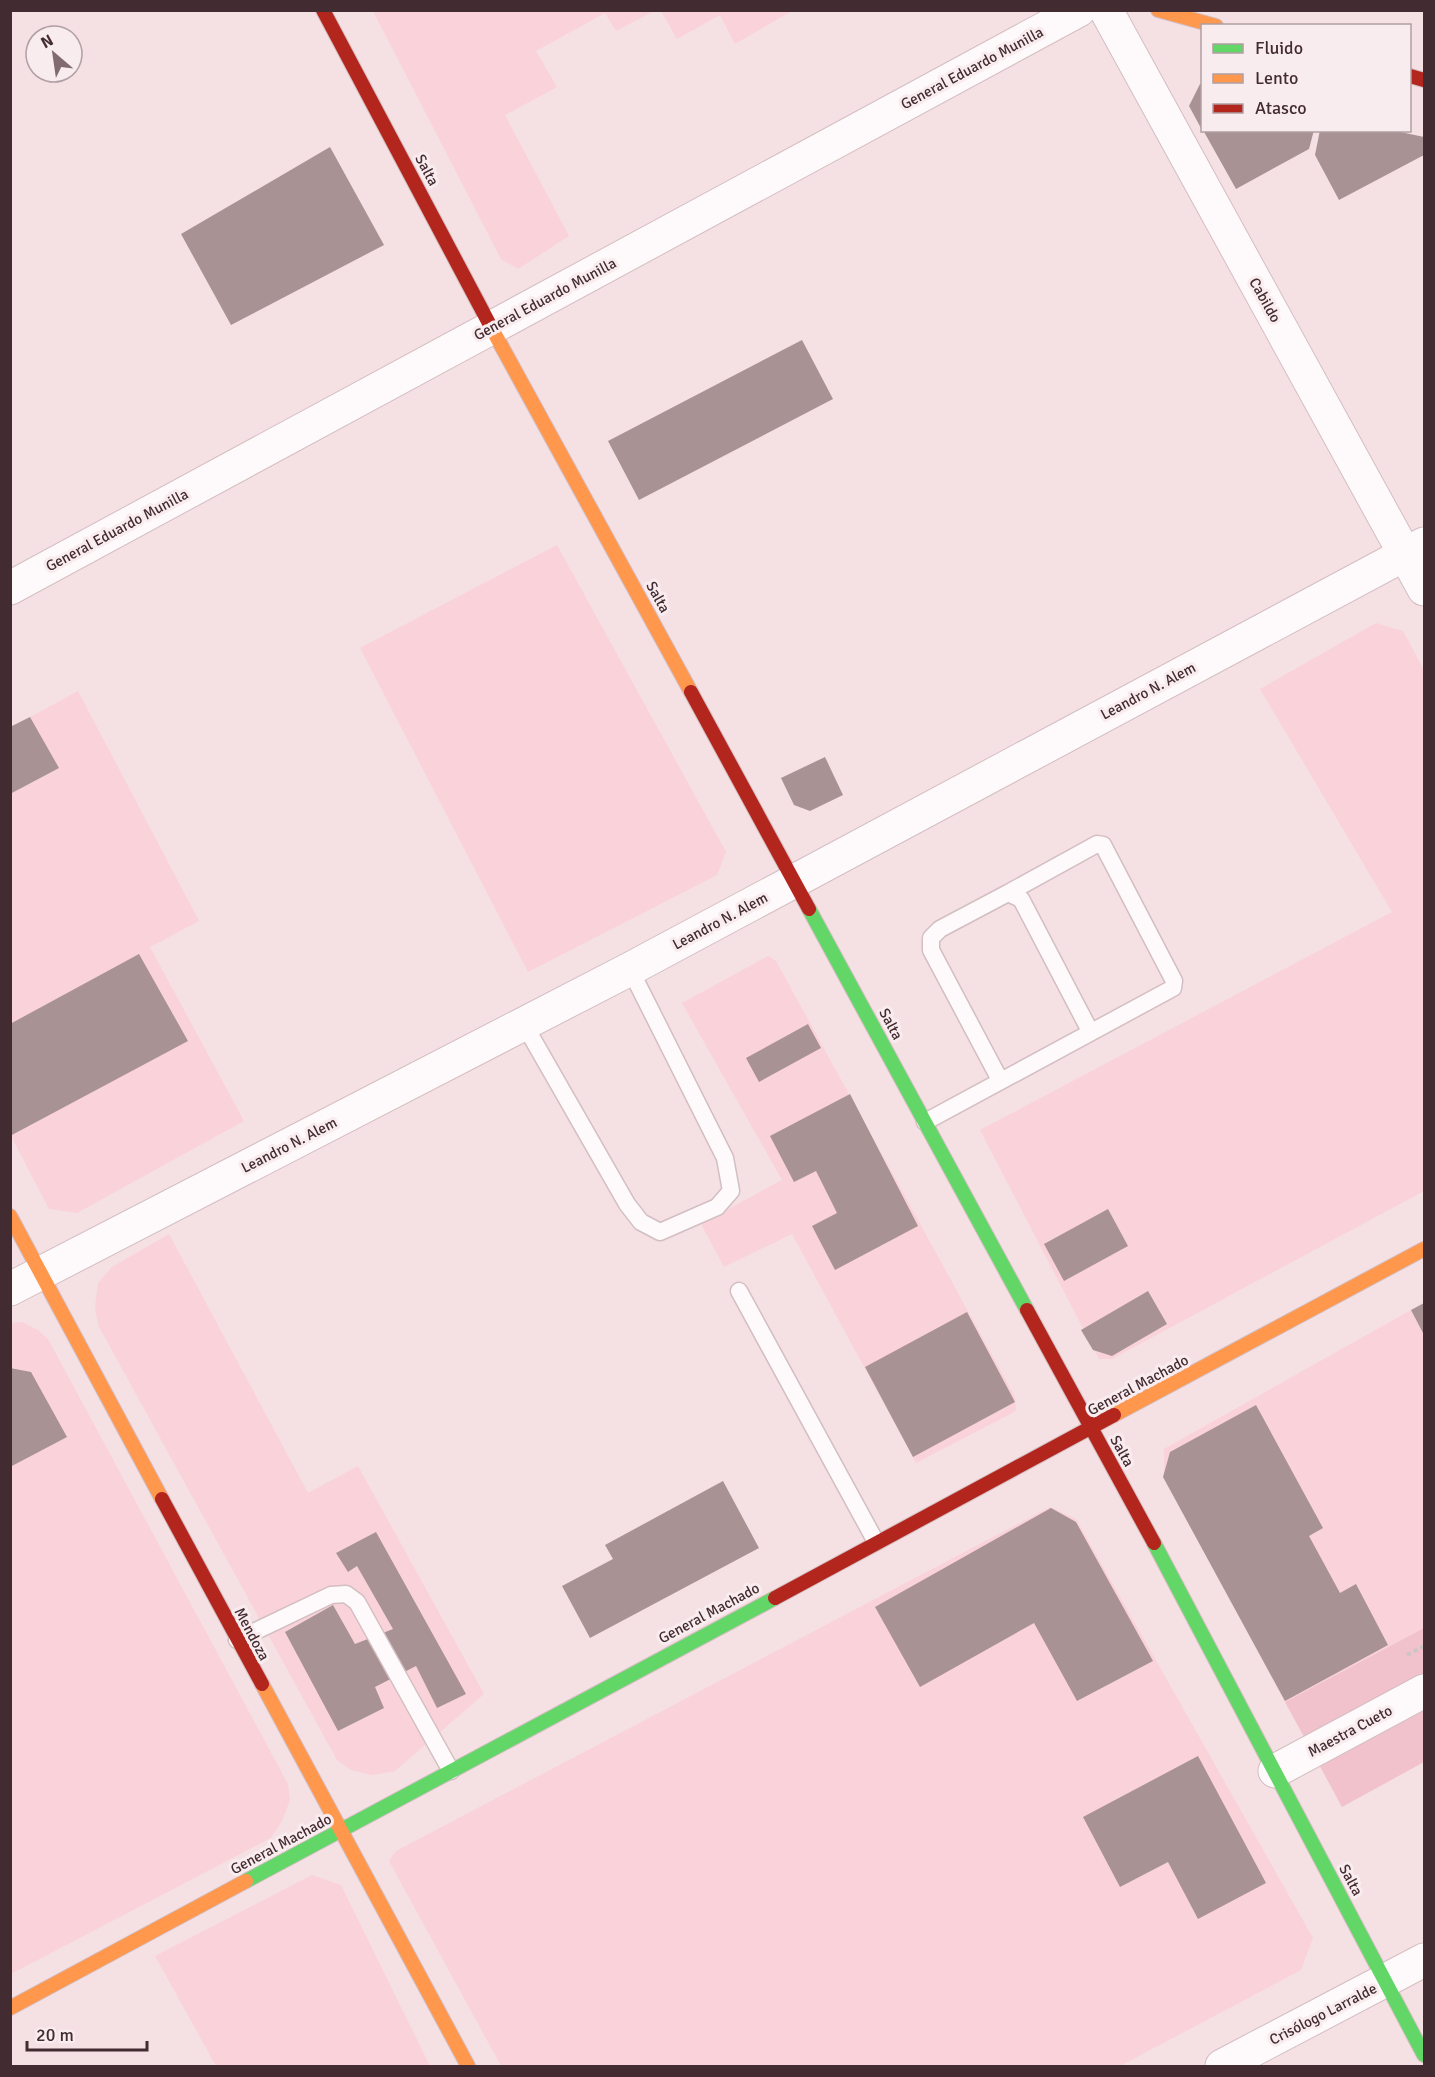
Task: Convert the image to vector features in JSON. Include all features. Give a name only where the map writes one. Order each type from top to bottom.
[{"type":"street","name":"Salta","points":[[323,10],[492,328],[1091,1429],[1425,2055]]},
{"type":"street","name":"General Eduardo Munilla","points":[[10,588],[1079,10]]},
{"type":"street","name":"Cabildo","points":[[1106,10],[1415,549],[1425,589]]},
{"type":"street","points":[[1158,10],[1209,24]]},
{"type":"street","name":"Leandro N. Alem","points":[[10,1289],[630,969],[1415,549]]},
{"type":"street","name":"Mendoza","points":[[10,1216],[468,2067]]},
{"type":"street","name":"General Machado","points":[[10,2008],[1425,1249]]},
{"type":"street","name":"Maestra Cueto","points":[[1275,1771],[1425,1691]]},
{"type":"street","name":"Crisólogo Larralde","points":[[1222,2067],[1425,1960]]},
{"type":"lane","points":[[925,1122],[1173,988],[1174,981],[1103,845],[1097,844],[940,929],[931,938],[931,950],[1000,1080]]},
{"type":"lane","points":[[1008,893],[1021,899],[1090,1031]]},
{"type":"lane","points":[[525,1024],[627,1204],[641,1222],[660,1232],[717,1207],[731,1191],[725,1158],[630,969]]},
{"type":"lane","points":[[739,1291],[876,1542]]},
{"type":"lane","points":[[237,1641],[331,1595],[346,1594],[357,1602],[451,1771]]},
{"type":"shaded area","points":[[373,11],[654,11],[616,31],[605,13],[536,51],[557,87],[505,115],[569,236],[518,269],[501,259]]},
{"type":"shaded area","points":[[661,11],[792,11],[735,44],[720,15],[677,39]]},
{"type":"shaded area","points":[[557,545],[726,852],[717,875],[528,972],[360,648]]},
{"type":"shaded area","points":[[1376,623],[1403,631],[1424,670],[1424,1191],[1112,1359],[1099,1359],[980,1130],[1392,912],[1260,689]]},
{"type":"shaded area","points":[[78,691],[199,921],[150,947],[244,1121],[77,1213],[49,1209],[11,1136],[10,728]]},
{"type":"shaded area","points":[[768,956],[776,961],[1015,1397],[1016,1411],[916,1463],[792,1234],[724,1267],[701,1224],[782,1180],[682,1003]]},
{"type":"shaded area","points":[[169,1234],[308,1493],[358,1466],[484,1694],[395,1771],[372,1775],[351,1770],[337,1760],[98,1325],[95,1307],[98,1283],[112,1267]]},
{"type":"shaded area","points":[[1411,1310],[1424,1335],[1424,1628],[1285,1702],[1164,1474],[1164,1449]]},
{"type":"shaded area","points":[[22,1322],[38,1330],[48,1339],[288,1784],[290,1800],[283,1819],[271,1838],[11,1974],[10,1323]]},
{"type":"shaded area","points":[[1050,1507],[1076,1519],[1313,1938],[1301,1970],[1120,2066],[501,2066],[389,1861],[396,1851]]},
{"type":"shaded area","points":[[1424,1628],[1424,1762],[1342,1807],[1285,1702]]},
{"type":"shaded area","points":[[312,1875],[341,1885],[430,2066],[216,2066],[155,1956]]},
{"type":"building","points":[[1201,84],[1201,128],[1189,106]]},
{"type":"building","points":[[1204,132],[1313,132],[1309,149],[1236,189]]},
{"type":"building","points":[[1320,132],[1400,132],[1424,137],[1424,155],[1339,200],[1315,155]]},
{"type":"building","points":[[330,147],[384,245],[231,325],[181,234]]},
{"type":"building","points":[[802,340],[833,399],[639,500],[608,441]]},
{"type":"building","points":[[30,717],[59,768],[10,794],[10,727]]},
{"type":"building","points":[[825,757],[843,795],[810,811],[794,805],[781,778]]},
{"type":"building","points":[[139,954],[188,1041],[10,1136],[10,1024]]},
{"type":"building","points":[[808,1024],[821,1048],[759,1082],[746,1058]]},
{"type":"building","points":[[850,1094],[918,1226],[835,1270],[812,1226],[837,1213],[816,1171],[794,1182],[770,1136]]},
{"type":"building","points":[[1108,1209],[1128,1246],[1064,1281],[1044,1244]]},
{"type":"building","points":[[1148,1291],[1167,1324],[1112,1356],[1093,1350],[1081,1330]]},
{"type":"building","points":[[1424,1303],[1424,1335],[1411,1310]]},
{"type":"building","points":[[967,1312],[1015,1402],[913,1457],[865,1367]]},
{"type":"building","points":[[10,1368],[31,1372],[67,1437],[10,1467]]},
{"type":"building","points":[[1256,1405],[1323,1528],[1309,1536],[1340,1593],[1356,1584],[1388,1645],[1285,1701],[1163,1477],[1170,1452]]},
{"type":"building","points":[[723,1481],[759,1548],[590,1638],[562,1586],[613,1559],[605,1545]]},
{"type":"building","points":[[1051,1508],[1076,1522],[1153,1661],[1077,1701],[1034,1623],[920,1687],[875,1607]]},
{"type":"building","points":[[376,1532],[466,1694],[437,1708],[416,1666],[375,1687],[384,1708],[338,1731],[285,1632],[333,1605],[355,1644],[393,1629],[357,1566],[348,1572],[336,1553]]},
{"type":"building","points":[[1198,1756],[1266,1883],[1198,1919],[1168,1862],[1120,1887],[1083,1817]]},
{"type":"traffic: fast","points":[[809,909],[1027,1310]]},
{"type":"traffic: fast","points":[[1154,1543],[1424,2055]]},
{"type":"traffic: fast","points":[[246,1881],[775,1598]]},
{"type":"traffic: slow","points":[[1158,10],[1209,24]]},
{"type":"traffic: slow","points":[[491,327],[691,692]]},
{"type":"traffic: slow","points":[[10,1216],[162,1499]]},
{"type":"traffic: slow","points":[[1114,1415],[1424,1249]]},
{"type":"traffic: slow","points":[[262,1684],[468,2066]]},
{"type":"traffic: slow","points":[[10,2008],[246,1881]]},
{"type":"traffic: jam","points":[[323,10],[491,327]]},
{"type":"traffic: jam","points":[[1411,76],[1424,80]]},
{"type":"traffic: jam","points":[[691,692],[809,909]]},
{"type":"traffic: jam","points":[[1027,1310],[1154,1543]]},
{"type":"traffic: jam","points":[[775,1598],[1114,1415]]},
{"type":"traffic: jam","points":[[162,1499],[262,1684]]}]
